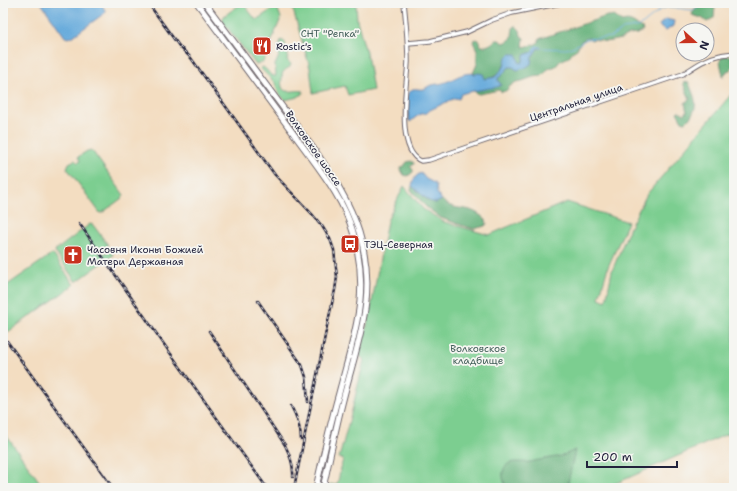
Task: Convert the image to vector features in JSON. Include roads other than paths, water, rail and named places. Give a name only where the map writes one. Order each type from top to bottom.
[{"type":"main road","name":"Волковское шоссе","points":[[197,3],[310,156],[336,194],[350,223],[358,251],[362,290],[360,310],[356,331],[332,418],[316,488]]},
{"type":"main road","name":"Волковское шоссе","points":[[205,3],[330,172],[351,210],[364,250],[367,271],[366,311],[357,351],[338,419],[323,488]]},
{"type":"street","points":[[404,3],[408,43],[430,41],[467,32],[492,20],[512,13],[561,3]]},
{"type":"street","name":"Центральная улица","points":[[408,43],[405,122],[407,141],[414,156],[420,161],[429,160],[683,74],[707,59],[721,55],[734,54]]},
{"type":"water","points":[[41,3],[101,3],[106,12],[72,37],[68,38],[65,37]]},
{"type":"water","points":[[666,19],[674,21],[673,26],[666,31],[659,25]]},
{"type":"water","points":[[537,46],[542,48],[538,48],[532,57],[531,64],[525,68],[517,70],[513,67],[509,67],[498,78],[501,85],[461,94],[459,99],[455,98],[430,110],[427,113],[421,114],[410,122],[407,96],[412,89],[424,89],[431,85],[444,83],[460,75],[468,73],[483,74],[484,79],[495,77],[504,67],[506,58],[510,54],[517,54],[519,62],[522,63],[524,55],[533,52],[534,48]]},
{"type":"water","points":[[421,173],[426,179],[434,183],[437,193],[442,200],[436,203],[429,201],[412,186],[417,175]]},
{"type":"waterway","points":[[532,53],[534,48],[537,46],[542,48],[566,49],[587,39],[612,37],[623,29],[636,27],[643,24],[660,10],[668,7],[692,10],[704,3]]},
{"type":"railway","points":[[148,3],[179,46],[191,58],[275,175],[322,226],[330,239],[334,250],[337,277],[335,290],[294,488]]},
{"type":"railway","points":[[79,223],[267,488]]},
{"type":"railway","points":[[258,301],[302,365],[306,377],[308,402]]},
{"type":"railway","points":[[209,331],[285,445],[291,460],[293,477]]},
{"type":"railway","points":[[7,341],[113,488]]},
{"type":"railway","points":[[291,406],[298,422],[301,440]]},
{"type":"place","name":"Rostic's","points":[[262,46]]},
{"type":"place","name":"ТЭЦ-Северная","points":[[350,244]]},
{"type":"place","name":"Часовня Иконы Божией Матери Державная","points":[[73,255]]},
{"type":"park label","name":"СНТ \"Репка\"","points":[[330,33]]},
{"type":"park label","name":"Волковское кладбище","points":[[478,354]]}]
